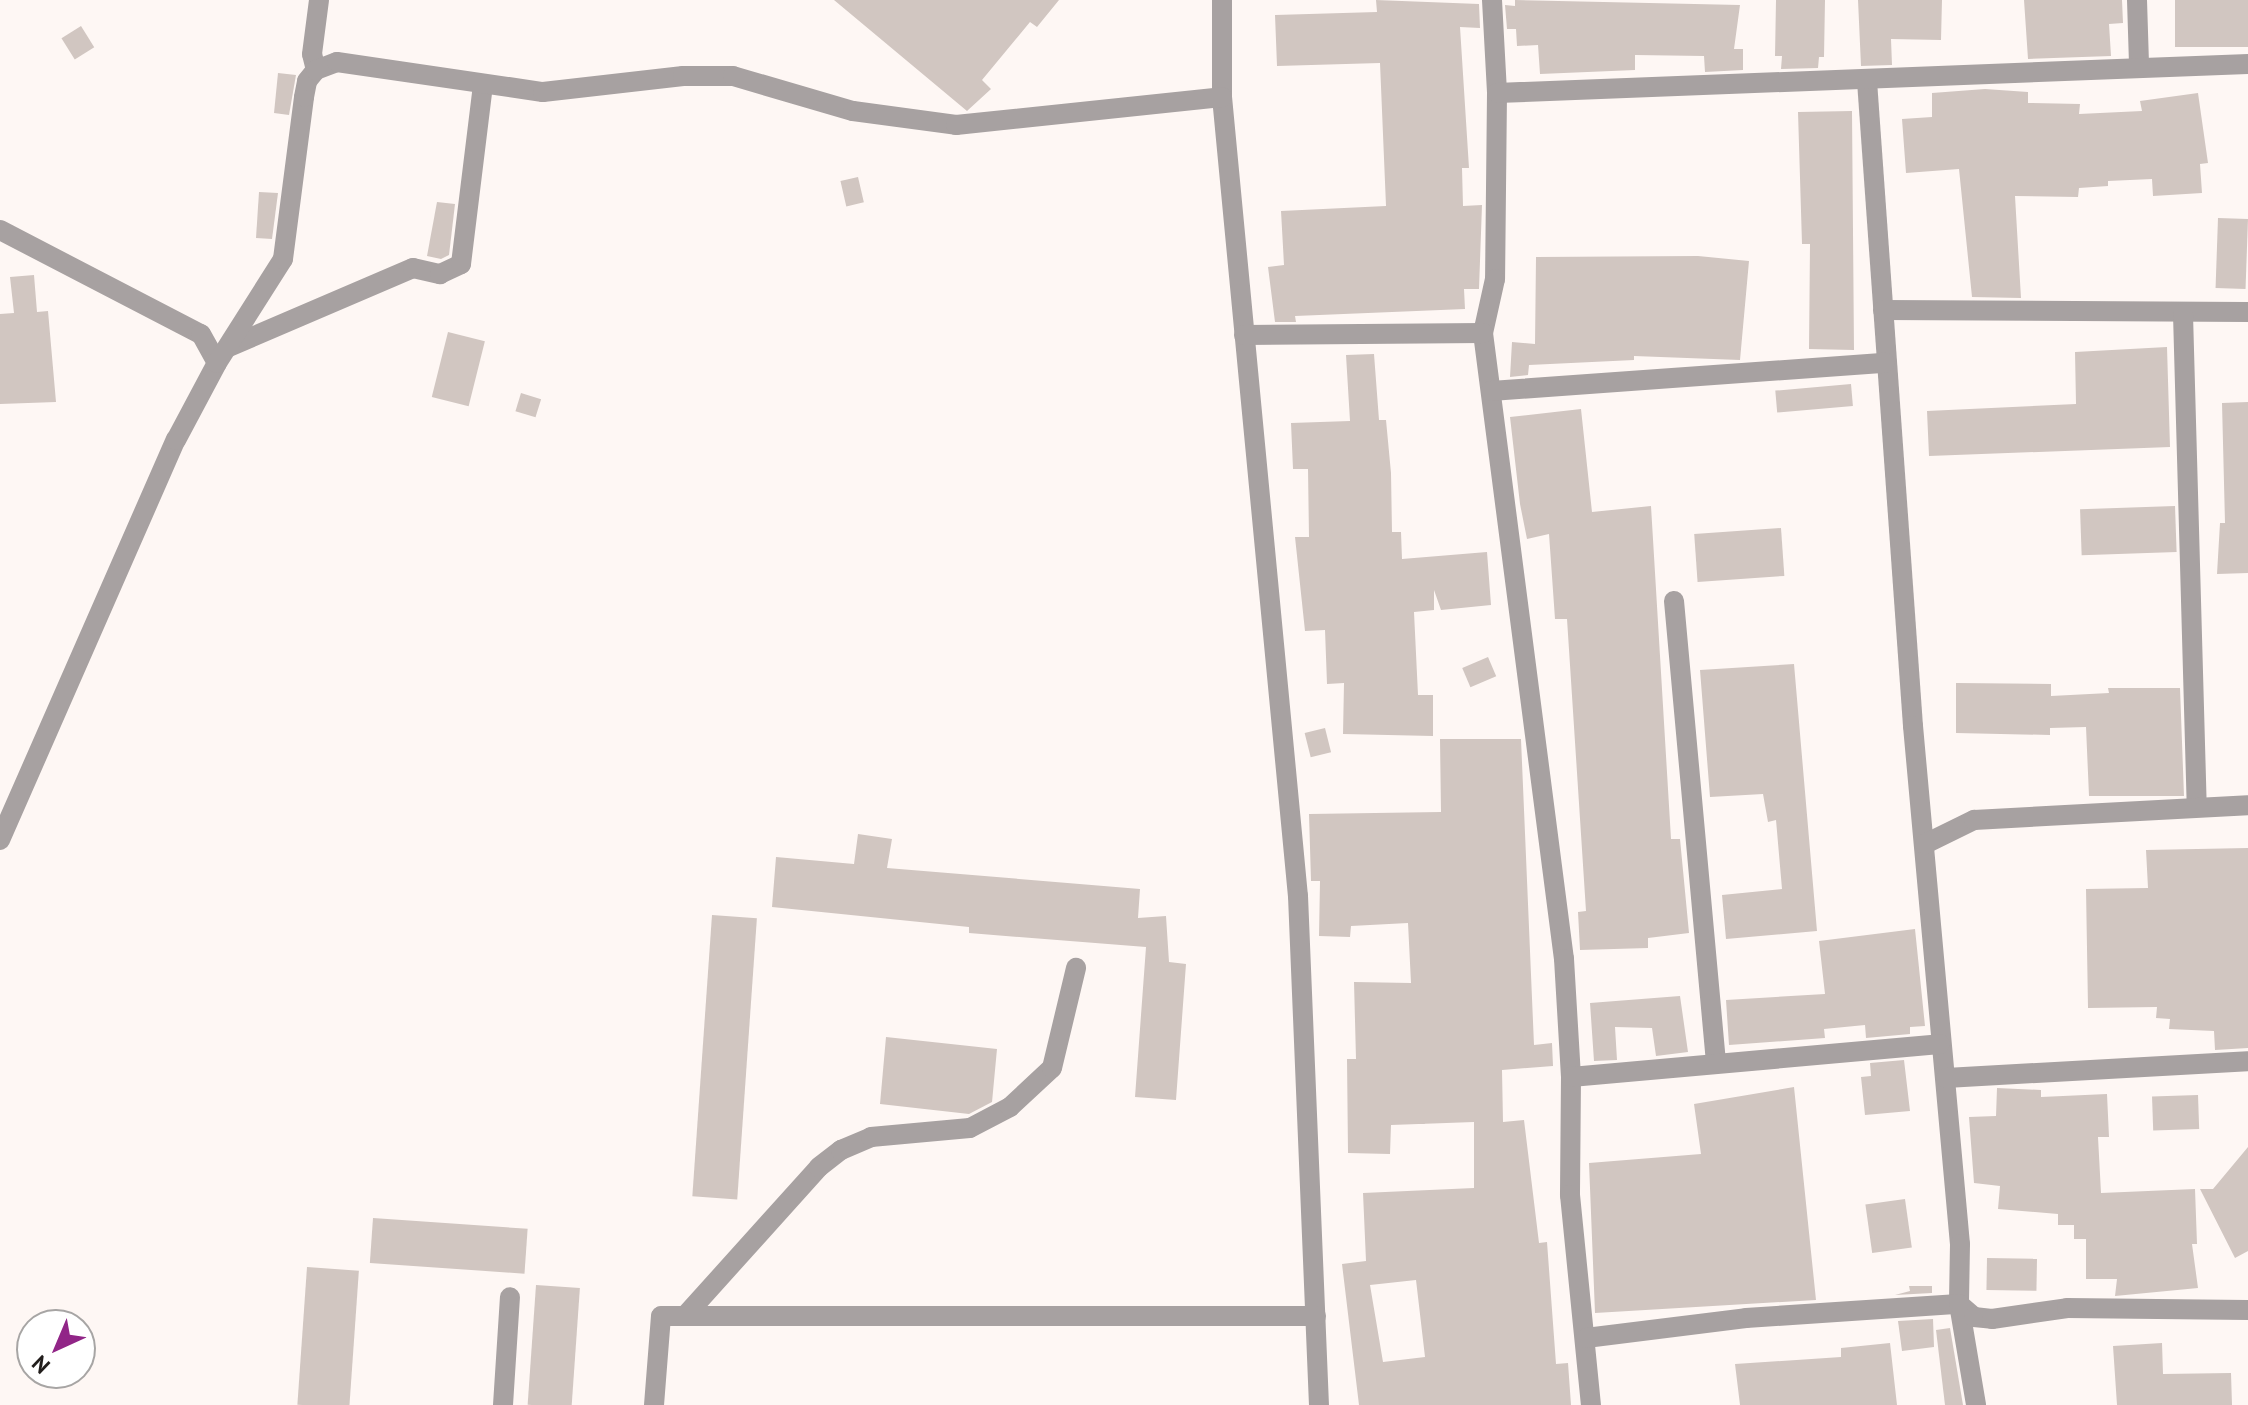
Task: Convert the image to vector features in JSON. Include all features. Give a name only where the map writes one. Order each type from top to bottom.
[{"type":"street","points":[[316,70],[312,54],[319,0]]},
{"type":"street","points":[[1222,0],[1222,97],[1298,896],[1319,1405]]},
{"type":"street","points":[[1492,0],[1497,93],[1495,279],[1483,333],[1515,598],[1551,836],[1571,1077],[1570,1195],[1591,1405]]},
{"type":"street","points":[[2137,0],[2139,65]]},
{"type":"street","points":[[0,840],[176,440],[217,363],[231,346],[283,259],[304,97],[307,81],[316,70],[337,62],[543,92],[683,76],[733,76],[853,111],[956,125],[1222,97]]},
{"type":"street","points":[[1497,93],[1867,81],[2139,65],[2248,64]]},
{"type":"street","points":[[1867,81],[1885,363],[1940,1044],[1946,1078],[1959,1304],[1976,1405]]},
{"type":"street","points":[[231,346],[413,268],[440,274],[461,264],[483,84]]},
{"type":"street","points":[[0,230],[201,334],[217,363]]},
{"type":"street","points":[[1883,310],[2248,312]]},
{"type":"street","points":[[2183,314],[2197,806]]},
{"type":"street","points":[[1244,335],[1483,333]]},
{"type":"street","points":[[1491,391],[1885,363]]},
{"type":"street","points":[[1674,601],[1716,1063]]},
{"type":"street","points":[[1925,844],[1974,820],[2248,805]]},
{"type":"street","points":[[685,1316],[819,1167],[841,1150],[871,1137],[970,1128],[1010,1107],[1052,1068],[1076,968]]},
{"type":"street","points":[[1571,1077],[1940,1044]]},
{"type":"street","points":[[1946,1078],[2248,1061]]},
{"type":"street","points":[[503,1405],[510,1297]]},
{"type":"street","points":[[1586,1338],[1746,1318],[1959,1304],[1974,1317],[1992,1319],[2067,1308],[2248,1310]]},
{"type":"street","points":[[654,1405],[661,1316],[1316,1316]]},
{"type":"building","points":[[834,0],[1059,0],[1037,27],[1030,22],[982,80],[991,89],[967,111]]},
{"type":"building","points":[[1376,0],[1479,4],[1480,28],[1460,27],[1469,168],[1462,168],[1463,206],[1482,205],[1479,289],[1464,289],[1465,309],[1295,316],[1296,322],[1275,322],[1268,267],[1284,265],[1281,211],[1386,206],[1380,63],[1277,66],[1275,15],[1377,12]]},
{"type":"building","points":[[1515,0],[1740,5],[1734,49],[1743,49],[1743,70],[1705,72],[1704,56],[1635,55],[1635,70],[1540,74],[1538,45],[1517,46],[1516,29],[1507,29],[1505,5],[1515,6]]},
{"type":"building","points":[[1776,0],[1825,0],[1824,57],[1819,57],[1818,68],[1781,69],[1782,56],[1775,56]]},
{"type":"building","points":[[1858,0],[1942,0],[1941,40],[1891,39],[1892,65],[1861,66]]},
{"type":"building","points":[[2024,0],[2122,0],[2123,23],[2109,24],[2111,56],[2028,59]]},
{"type":"building","points":[[2175,0],[2248,0],[2248,47],[2175,47]]},
{"type":"building","points":[[81,26],[94,47],[75,59],[61,38]]},
{"type":"building","points":[[278,73],[296,75],[289,115],[274,113]]},
{"type":"building","points":[[1985,89],[2028,92],[2028,103],[2080,104],[2079,114],[2142,111],[2140,101],[2198,93],[2208,163],[2200,164],[2202,193],[2153,196],[2152,179],[2108,181],[2108,186],[2079,188],[2078,197],[2015,196],[2021,298],[1972,297],[1959,169],[1906,173],[1902,119],[1932,117],[1932,93]]},
{"type":"building","points":[[1852,111],[1854,350],[1809,349],[1810,244],[1802,244],[1798,112]]},
{"type":"building","points":[[858,177],[864,202],[846,206],[840,181]]},
{"type":"building","points":[[259,192],[278,193],[272,239],[256,238]]},
{"type":"building","points":[[437,202],[455,204],[449,255],[441,259],[427,256]]},
{"type":"building","points":[[2218,218],[2248,219],[2246,289],[2216,288]]},
{"type":"building","points":[[1698,256],[1749,261],[1740,360],[1634,356],[1634,360],[1529,365],[1528,375],[1510,377],[1512,342],[1535,344],[1536,257]]},
{"type":"building","points":[[34,275],[37,312],[48,311],[56,402],[0,404],[0,314],[14,313],[10,277]]},
{"type":"building","points":[[448,332],[485,341],[469,406],[432,397]]},
{"type":"building","points":[[2167,347],[2170,447],[1929,456],[1927,411],[2076,404],[2075,352]]},
{"type":"building","points":[[1374,354],[1379,420],[1386,420],[1392,532],[1401,532],[1402,559],[1487,552],[1491,605],[1441,610],[1434,590],[1434,610],[1414,612],[1418,695],[1433,695],[1433,736],[1343,734],[1344,683],[1327,684],[1325,630],[1305,631],[1295,537],[1309,537],[1308,469],[1293,469],[1291,423],[1350,421],[1346,355]]},
{"type":"building","points":[[1851,384],[1853,406],[1777,413],[1775,391]]},
{"type":"building","points":[[521,393],[541,399],[536,417],[515,411]]},
{"type":"building","points":[[2248,402],[2248,573],[2217,574],[2220,523],[2225,523],[2222,403]]},
{"type":"building","points":[[1581,409],[1592,512],[1651,506],[1671,839],[1680,839],[1689,933],[1648,938],[1648,948],[1580,950],[1578,912],[1586,911],[1567,619],[1555,619],[1549,534],[1527,539],[1520,504],[1510,417]]},
{"type":"building","points":[[2175,506],[2177,552],[2082,555],[2080,509]]},
{"type":"building","points":[[1781,528],[1784,576],[1698,582],[1694,534]]},
{"type":"building","points":[[1488,657],[1496,676],[1470,687],[1462,668]]},
{"type":"building","points":[[1794,664],[1817,931],[1726,939],[1722,895],[1782,889],[1776,820],[1768,822],[1763,794],[1710,797],[1700,670]]},
{"type":"building","points":[[1956,683],[2051,684],[2051,696],[2109,693],[2108,688],[2180,688],[2184,796],[2089,796],[2086,727],[2050,728],[2050,735],[1956,733]]},
{"type":"building","points":[[1325,728],[1331,752],[1311,757],[1305,733]]},
{"type":"building","points":[[1440,739],[1521,739],[1534,1045],[1552,1043],[1553,1066],[1502,1070],[1503,1122],[1524,1120],[1539,1243],[1547,1242],[1556,1364],[1568,1363],[1571,1405],[1359,1405],[1342,1264],[1366,1261],[1363,1193],[1474,1188],[1474,1122],[1391,1125],[1390,1154],[1348,1153],[1347,1059],[1356,1059],[1354,982],[1411,983],[1408,923],[1351,926],[1350,937],[1319,936],[1320,881],[1311,881],[1309,814],[1441,812]],"holes":[[[1416,1280],[1425,1357],[1383,1362],[1370,1285]]]},
{"type":"building","points":[[858,834],[892,839],[887,868],[1140,889],[1138,918],[1166,916],[1169,962],[1186,964],[1176,1100],[1135,1097],[1146,947],[969,933],[969,927],[772,907],[776,857],[854,864]]},
{"type":"building","points":[[2248,848],[2248,1048],[2215,1050],[2214,1031],[2169,1029],[2170,1019],[2156,1018],[2157,1007],[2088,1008],[2086,889],[2148,888],[2146,850]]},
{"type":"building","points":[[712,915],[757,918],[737,1199],[692,1196]]},
{"type":"building","points":[[1915,929],[1925,1026],[1910,1027],[1910,1034],[1866,1038],[1865,1025],[1824,1029],[1825,1038],[1729,1045],[1726,1000],[1825,994],[1819,941]]},
{"type":"building","points":[[1680,996],[1688,1052],[1656,1056],[1652,1028],[1615,1027],[1617,1060],[1594,1061],[1590,1003]]},
{"type":"building","points":[[886,1037],[997,1049],[992,1102],[969,1114],[880,1104]]},
{"type":"building","points":[[1904,1060],[1910,1111],[1865,1115],[1861,1077],[1871,1076],[1870,1063]]},
{"type":"building","points":[[1794,1087],[1816,1300],[1595,1313],[1589,1163],[1701,1154],[1694,1104]]},
{"type":"building","points":[[1997,1088],[2041,1090],[2041,1097],[2107,1094],[2109,1137],[2098,1137],[2101,1193],[2195,1189],[2197,1244],[2192,1244],[2198,1288],[2115,1296],[2117,1279],[2086,1279],[2086,1239],[2074,1239],[2074,1225],[2058,1225],[2058,1214],[1998,1209],[2000,1186],[1974,1183],[1969,1117],[1996,1116]]},
{"type":"building","points":[[2198,1095],[2199,1129],[2153,1131],[2152,1097]]},
{"type":"building","points":[[2248,1147],[2248,1251],[2235,1258],[2200,1189],[2213,1189]]},
{"type":"building","points":[[1905,1199],[1912,1248],[1872,1253],[1865,1205]]},
{"type":"building","points":[[373,1218],[528,1229],[524,1274],[370,1263]]},
{"type":"building","points":[[1987,1258],[2037,1259],[2036,1291],[1986,1290]]},
{"type":"building","points":[[307,1267],[359,1271],[349,1405],[297,1405]]},
{"type":"building","points":[[536,1285],[580,1288],[572,1405],[528,1405]]},
{"type":"building","points":[[1909,1286],[1932,1286],[1932,1293],[1895,1295],[1910,1291]]},
{"type":"building","points":[[1933,1319],[1934,1347],[1902,1351],[1898,1321]]},
{"type":"building","points":[[1950,1328],[1963,1405],[1945,1405],[1936,1330]]},
{"type":"building","points":[[1890,1343],[1897,1405],[1740,1405],[1735,1364],[1841,1357],[1841,1348]]},
{"type":"building","points":[[2162,1343],[2163,1374],[2231,1373],[2232,1405],[2117,1405],[2113,1346]]}]
